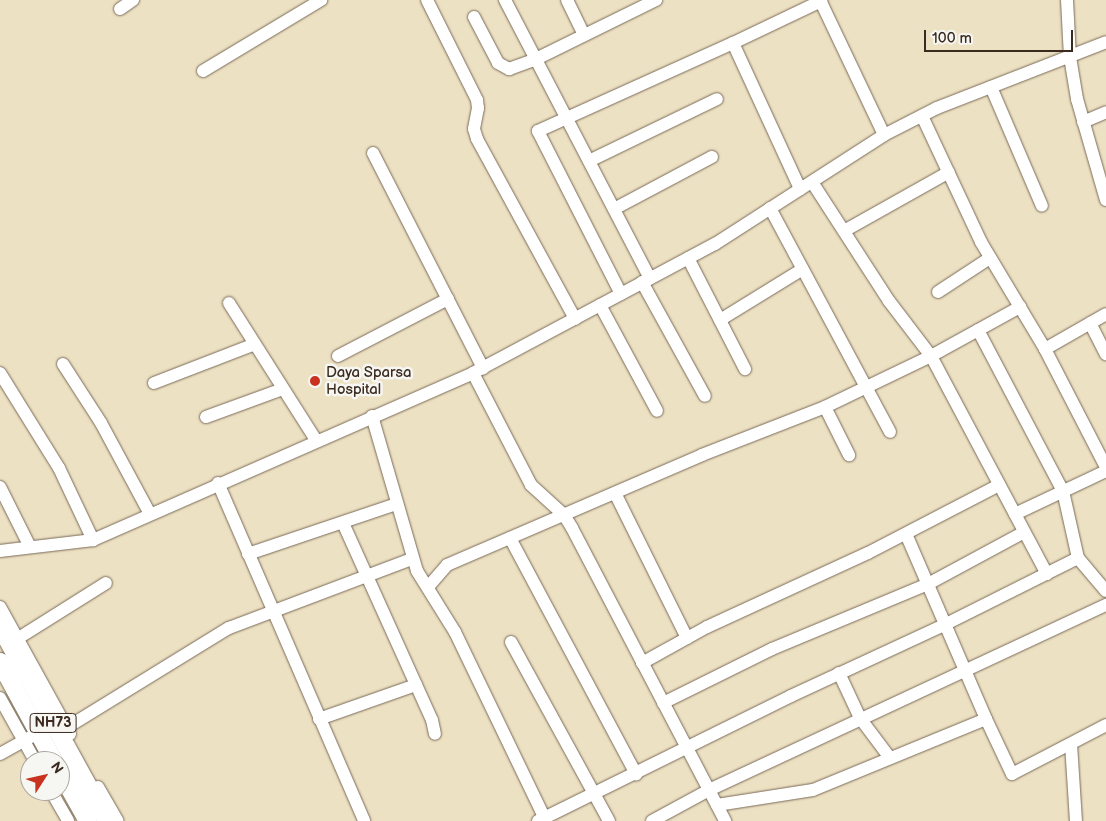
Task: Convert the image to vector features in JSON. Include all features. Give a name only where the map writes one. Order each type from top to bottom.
[{"type":"highway","name":"NH73","points":[[0,626],[62,730],[107,821]]},
{"type":"highway","name":"NH73","points":[[0,662],[31,737],[44,751]]},
{"type":"highway","points":[[70,789],[88,821]]},
{"type":"street","points":[[120,9],[132,0]]},
{"type":"street","points":[[427,0],[477,100],[478,108],[474,129],[477,139],[575,319]]},
{"type":"street","points":[[505,0],[614,209],[646,280],[705,396]]},
{"type":"street","points":[[567,0],[584,35]]},
{"type":"street","points":[[474,17],[498,63],[504,67],[515,68],[656,0]]},
{"type":"street","points":[[621,294],[538,131],[733,43],[820,0],[884,135]]},
{"type":"street","points":[[1067,0],[1070,57],[1083,122],[1106,200]]},
{"type":"street","points":[[204,71],[313,2]]},
{"type":"street","points":[[0,551],[93,540],[478,370],[688,258],[800,190],[884,135],[922,116],[1106,42]]},
{"type":"street","points":[[733,43],[800,190]]},
{"type":"street","points":[[991,88],[1042,206]]},
{"type":"street","points":[[589,161],[717,100]]},
{"type":"street","points":[[1083,122],[1106,112]]},
{"type":"street","points":[[922,116],[990,258],[1045,349],[1106,467]]},
{"type":"street","points":[[373,153],[448,299],[478,370],[531,485],[564,515],[725,821]]},
{"type":"street","points":[[614,209],[712,157]]},
{"type":"street","points":[[844,231],[948,172]]},
{"type":"street","points":[[812,182],[889,301],[931,356],[1047,574]]},
{"type":"street","points":[[770,208],[890,432]]},
{"type":"street","points":[[688,258],[745,369]]},
{"type":"street","points":[[938,292],[990,258]]},
{"type":"street","points":[[720,320],[803,268]]},
{"type":"street","points":[[338,356],[448,299]]},
{"type":"street","points":[[230,303],[316,440]]},
{"type":"street","points":[[600,305],[657,411]]},
{"type":"street","points":[[428,587],[448,566],[702,455],[825,407],[931,356],[1020,307]]},
{"type":"street","points":[[1045,349],[1106,314]]},
{"type":"street","points":[[1090,323],[1106,354]]},
{"type":"street","points":[[978,330],[1064,491],[1078,558],[1106,591]]},
{"type":"street","points":[[154,383],[255,344]]},
{"type":"street","points":[[63,364],[102,423],[150,514]]},
{"type":"street","points":[[0,373],[59,468],[93,540]]},
{"type":"street","points":[[206,417],[284,389]]},
{"type":"street","points":[[825,407],[849,454]]},
{"type":"street","points":[[372,416],[412,559],[458,639],[543,820],[1078,558]]},
{"type":"street","points":[[1015,514],[1106,471]]},
{"type":"street","points":[[218,484],[364,821]]},
{"type":"street","points":[[642,663],[687,638],[906,534],[999,485]]},
{"type":"street","points":[[0,487],[30,546]]},
{"type":"street","points":[[615,493],[687,638]]},
{"type":"street","points":[[248,554],[397,504]]},
{"type":"street","points":[[343,523],[432,720],[435,734]]},
{"type":"street","points":[[663,702],[772,649],[928,584],[1024,532]]},
{"type":"street","points":[[906,534],[944,625],[1012,774],[1106,725]]},
{"type":"street","points":[[510,538],[636,774]]},
{"type":"street","points":[[62,730],[217,635],[412,559]]},
{"type":"street","points":[[17,639],[106,583]]},
{"type":"street","points":[[652,821],[709,790],[860,718],[1106,605]]},
{"type":"street","points":[[0,607],[62,730],[118,821]]},
{"type":"street","points":[[511,642],[609,821]]},
{"type":"street","points":[[839,674],[860,718],[890,758]]},
{"type":"street","points":[[319,719],[416,684]]},
{"type":"street","points":[[0,698],[31,737],[33,751]]},
{"type":"street","points":[[717,805],[813,790],[986,719]]},
{"type":"street","points":[[0,754],[31,737]]},
{"type":"street","points":[[1072,744],[1076,821]]},
{"type":"street","points":[[57,801],[68,821]]},
{"type":"place","name":"Daya Sparsa Hospital","points":[[315,381]]}]
